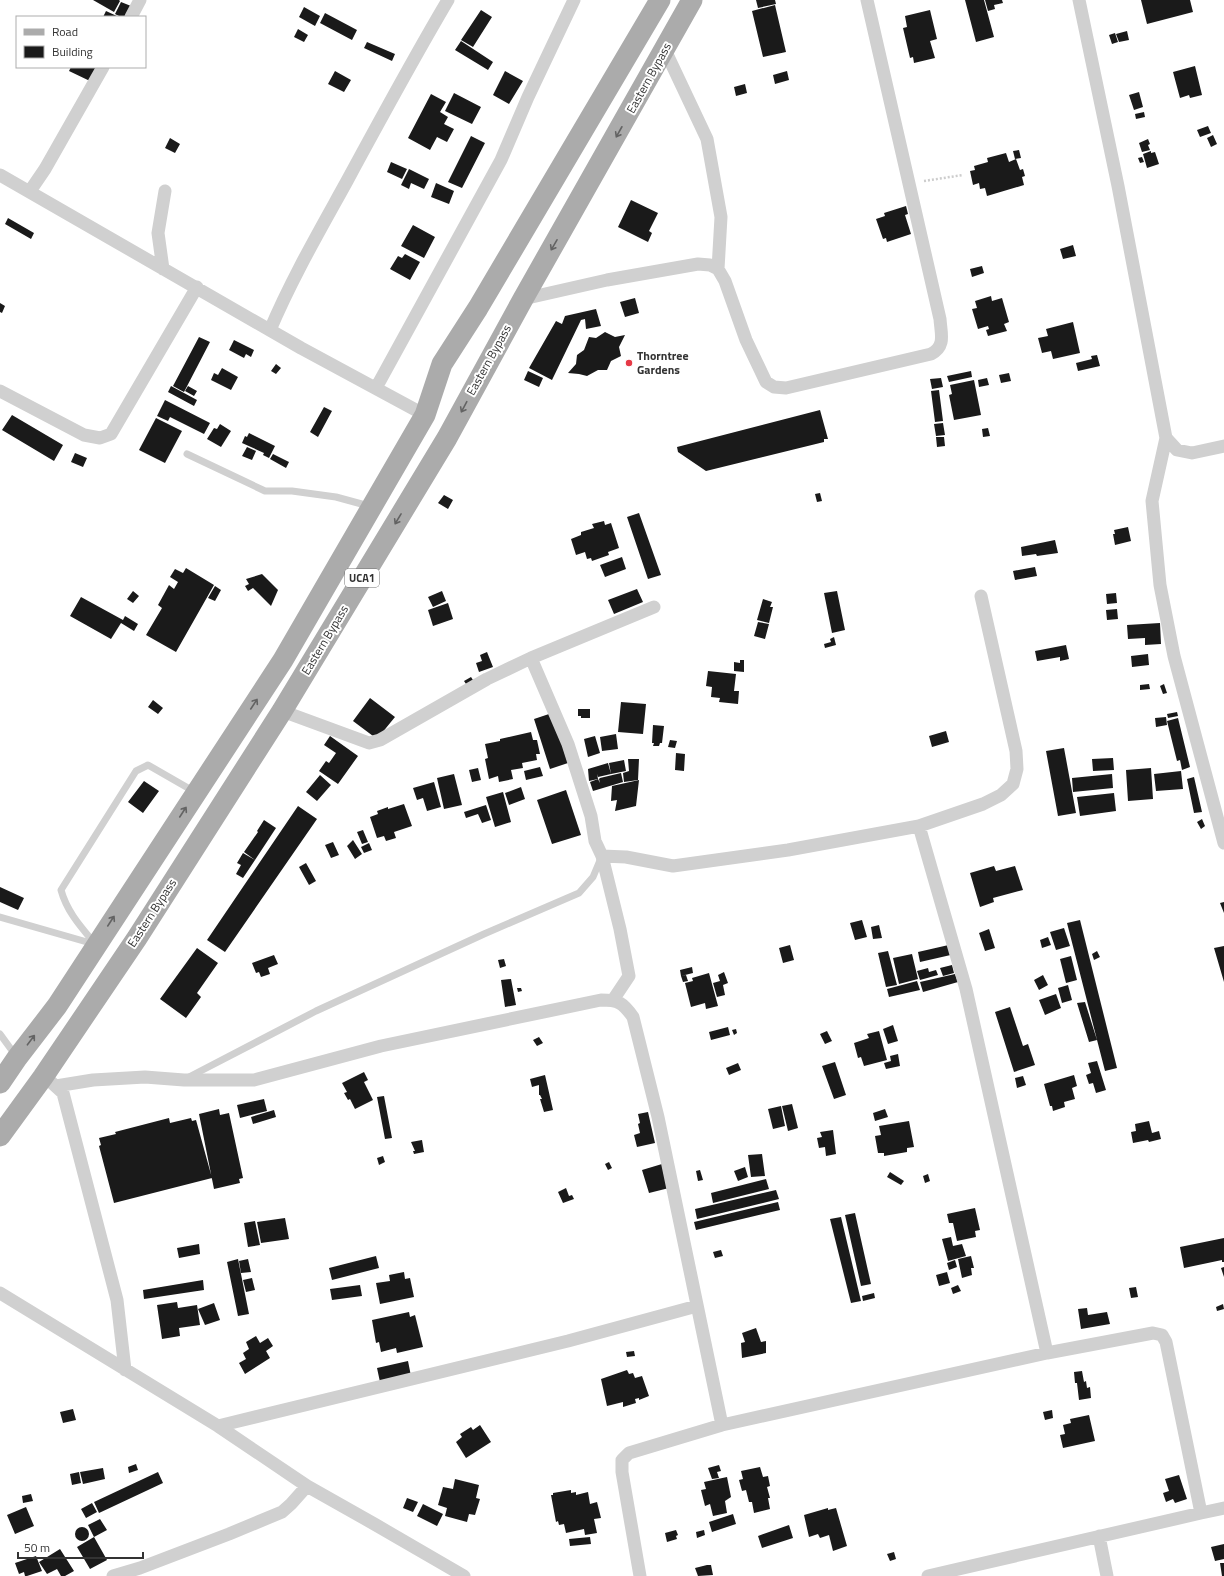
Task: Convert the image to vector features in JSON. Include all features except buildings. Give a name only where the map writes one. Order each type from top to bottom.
[{"type":"main road","name":"UCA1","points":[[0,1083],[17,1058],[57,1006],[283,660],[424,415],[442,364],[478,308],[660,0]]},
{"type":"main road","name":"Eastern Bypass","points":[[0,1136],[50,1081],[137,938],[282,711],[447,438],[523,299],[692,0]]},
{"type":"street","points":[[132,16],[140,0]]},
{"type":"street","points":[[270,330],[286,294],[314,241],[416,54],[448,0]]},
{"type":"street","points":[[376,388],[501,160],[528,97],[574,0]]},
{"type":"street","points":[[523,299],[607,280],[698,264],[710,265],[718,269],[725,281],[746,340],[766,382],[774,387],[786,388],[931,354],[938,350],[942,344],[940,319],[866,0]]},
{"type":"street","points":[[1079,0],[1118,186],[1166,438],[1152,501],[1160,584],[1174,656],[1224,843]]},
{"type":"street","points":[[665,50],[707,139],[721,217],[718,269]]},
{"type":"street","points":[[30,191],[45,169],[102,68]]},
{"type":"street","points":[[0,175],[270,330],[424,415]]},
{"type":"street","points":[[163,269],[158,233],[164,191]]},
{"type":"street","points":[[0,391],[84,435],[100,438],[111,434],[197,287]]},
{"type":"street","points":[[1166,438],[1177,450],[1192,452],[1224,446]]},
{"type":"street","points":[[602,856],[626,857],[673,866],[788,850],[919,826],[982,804],[1001,795],[1013,784],[1017,768],[1016,751],[981,596]]},
{"type":"street","points":[[282,711],[369,743],[380,740],[487,679],[531,658],[654,606]]},
{"type":"street","points":[[531,658],[568,744],[592,816],[595,841],[602,856],[620,929],[629,976],[613,1000]]},
{"type":"street","points":[[919,826],[966,989],[1048,1353]]},
{"type":"street","points":[[50,1081],[145,1077],[184,1080],[254,1080],[381,1046],[601,1000],[613,1000],[625,1005],[634,1017],[658,1117],[722,1425]]},
{"type":"street","points":[[50,1081],[63,1093],[117,1300],[124,1370]]},
{"type":"street","points":[[0,1293],[218,1426],[307,1486],[464,1576]]},
{"type":"street","points":[[218,1426],[568,1341],[697,1306]]},
{"type":"street","points":[[640,1576],[622,1472],[622,1460],[629,1453],[722,1425],[1048,1353],[1153,1333],[1162,1335],[1166,1342],[1201,1513]]},
{"type":"street","points":[[113,1576],[140,1568],[282,1512],[307,1486]]},
{"type":"street","points":[[928,1576],[1224,1508]]},
{"type":"street","points":[[1099,1536],[1107,1576]]},
{"type":"lane","points":[[187,454],[265,491],[292,491],[336,497],[372,507]]},
{"type":"lane","points":[[96,945],[71,915],[64,902],[61,890],[136,771],[148,765],[196,793]]},
{"type":"lane","points":[[184,1080],[316,1011],[484,934],[579,893],[593,877],[602,856]]},
{"type":"lane","points":[[0,916],[96,945]]},
{"type":"lane","points":[[0,1034],[17,1058]]},
{"type":"path","points":[[909,183],[963,175]]},
{"type":"place","name":"Thorntree Gardens","points":[[629,363]]}]
